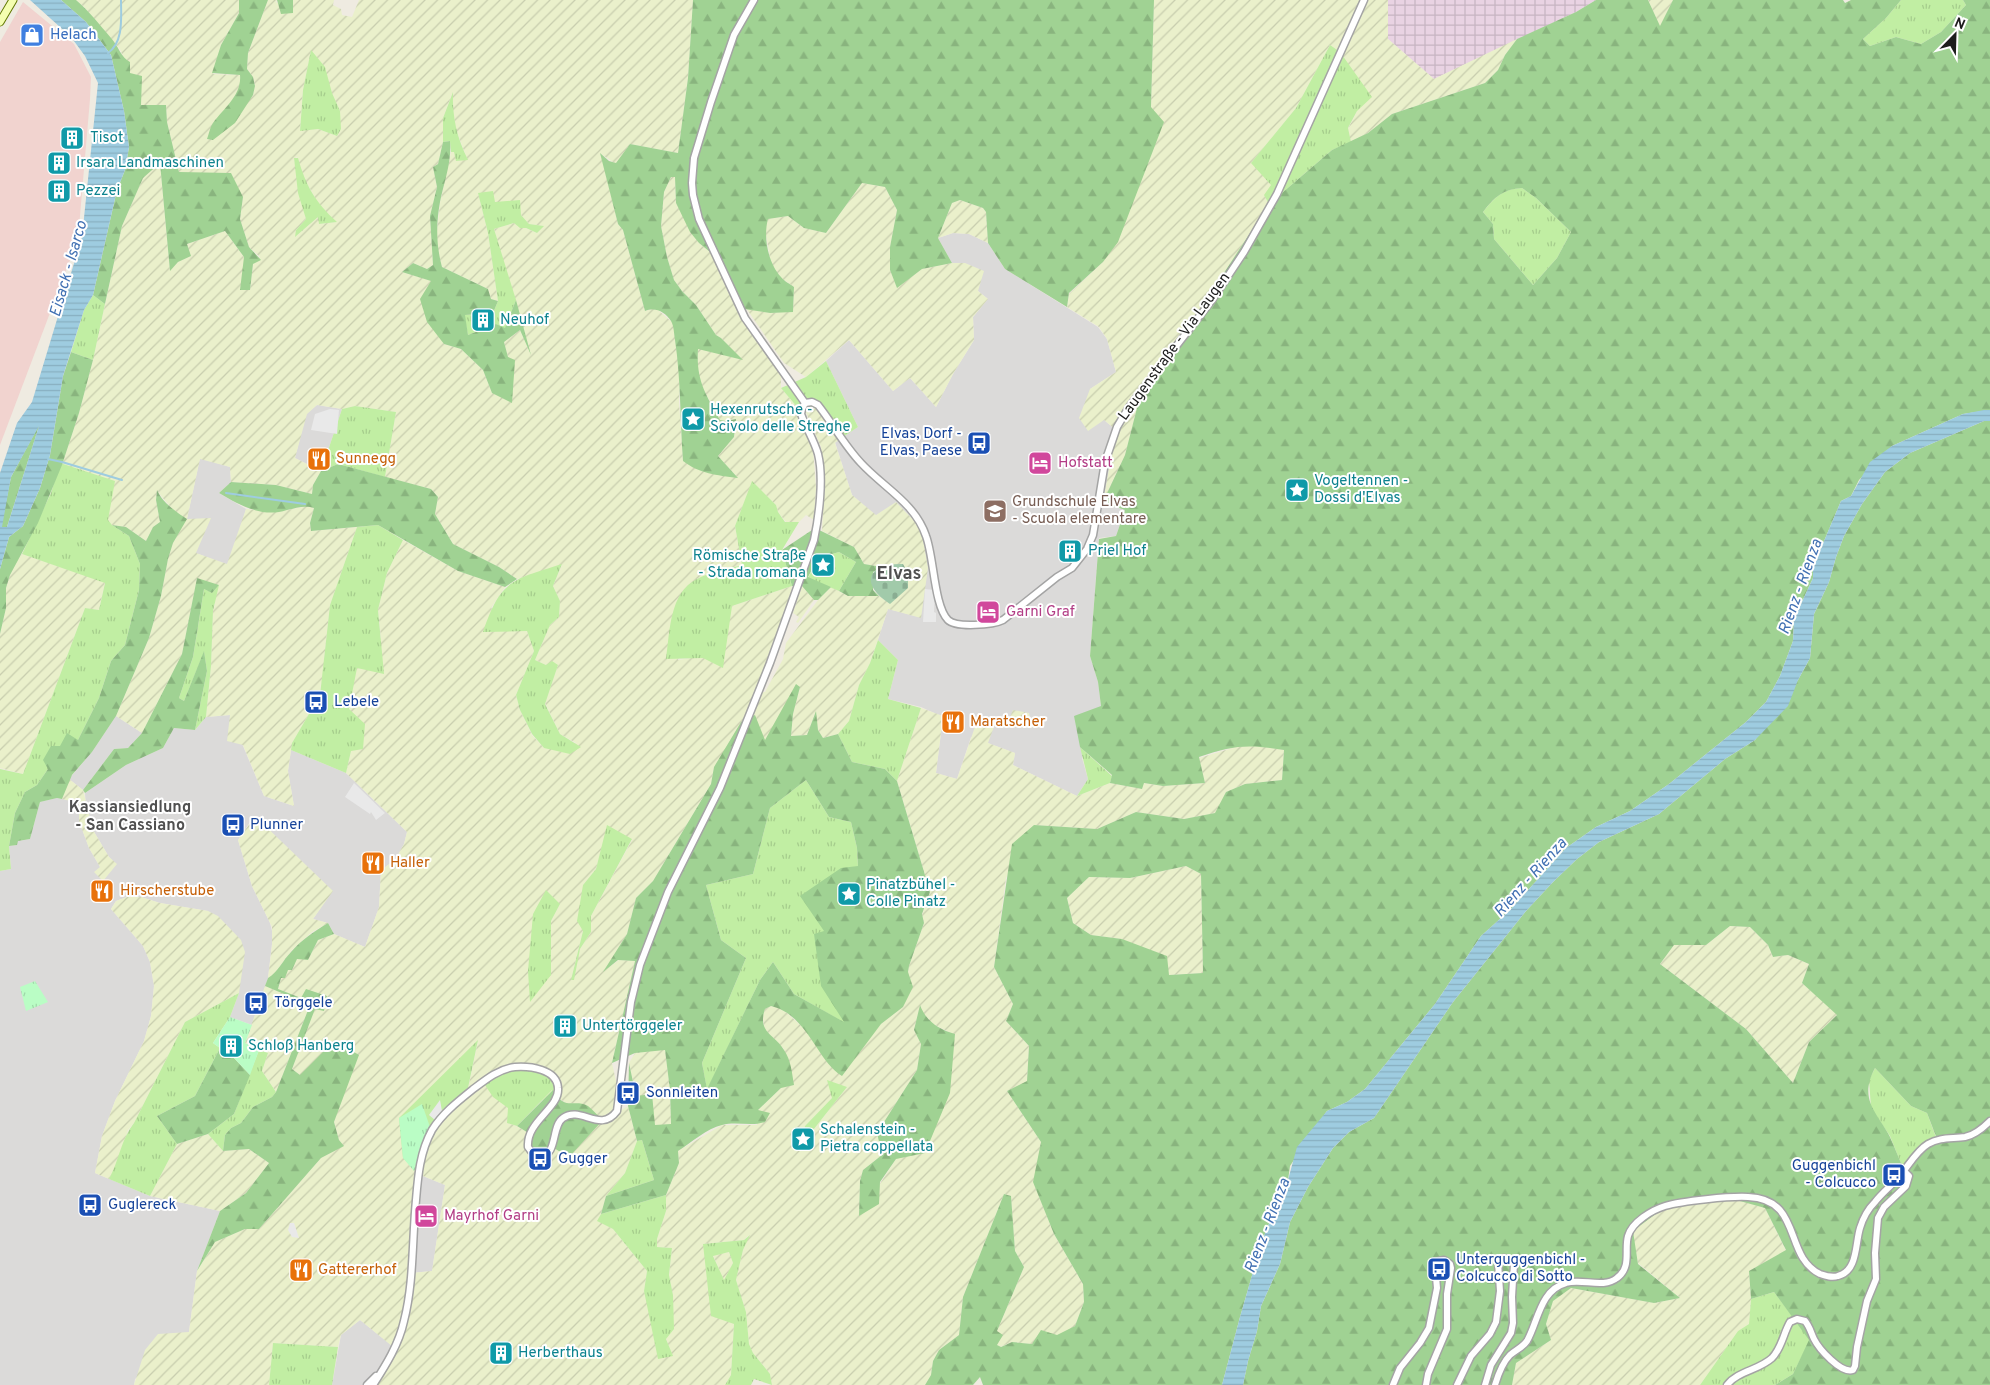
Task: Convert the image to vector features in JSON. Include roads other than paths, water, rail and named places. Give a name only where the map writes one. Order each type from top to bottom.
[{"type":"main road","points":[[0,22],[12,2]]},
{"type":"street","points":[[373,1385],[397,1344],[404,1320],[408,1298],[412,1235],[421,1157],[428,1139],[441,1118],[452,1106],[498,1072],[517,1067],[548,1072],[557,1082],[558,1090],[556,1097],[533,1126],[528,1141],[530,1151],[535,1154],[544,1155],[552,1147],[556,1128],[564,1117],[572,1114],[603,1120],[609,1119],[617,1111],[631,1002],[640,965],[668,892],[720,788],[776,647],[814,540],[818,523],[819,457],[814,441],[801,414],[805,403],[745,318],[699,219],[693,195],[694,158],[711,102],[734,36],[754,0]]},
{"type":"street","name":"Laugenstraße - Via Laugen","points":[[805,403],[812,402],[818,405],[860,462],[875,478],[902,499],[916,515],[927,538],[941,608],[949,621],[955,625],[962,625],[1003,620],[1072,568],[1087,549],[1093,535],[1105,462],[1117,427],[1129,407],[1212,300],[1244,252],[1278,194],[1364,0]]},
{"type":"street","points":[[1495,1385],[1505,1361],[1527,1341],[1537,1314],[1553,1291],[1565,1283],[1607,1283],[1618,1278],[1627,1262],[1627,1240],[1630,1230],[1638,1222],[1660,1208],[1673,1204],[1738,1197],[1764,1200],[1787,1219],[1804,1262],[1820,1274],[1833,1277],[1839,1276],[1849,1270],[1855,1255],[1863,1219],[1876,1199],[1904,1171],[1918,1152],[1927,1144],[1937,1140],[1966,1137],[1983,1128],[1990,1121]]},
{"type":"street","points":[[1727,1385],[1736,1377],[1753,1370],[1771,1358],[1780,1346],[1790,1322],[1797,1319],[1805,1321],[1817,1343],[1835,1364],[1844,1370],[1853,1370],[1866,1302],[1876,1279],[1877,1223],[1884,1207],[1908,1183],[1910,1176],[1904,1171]]},
{"type":"street","points":[[1458,1385],[1472,1356],[1490,1334],[1496,1322],[1500,1291],[1498,1262],[1508,1258],[1514,1264],[1513,1323],[1507,1340],[1491,1365],[1485,1385]]},
{"type":"street","points":[[1393,1385],[1400,1368],[1420,1343],[1429,1328],[1438,1288],[1435,1266],[1439,1261],[1444,1260],[1450,1264],[1451,1268],[1447,1294],[1446,1329],[1428,1374],[1426,1385]]},
{"type":"street","points":[[367,1385],[379,1374]]},
{"type":"water","points":[[30,0],[61,0],[86,22],[111,55],[124,111],[129,147],[125,170],[117,190],[93,295],[84,310],[63,376],[50,455],[40,488],[23,526],[9,537],[0,569],[0,473],[17,423],[32,402],[82,237],[98,83],[85,56],[71,37]],"holes":[[[39,426],[7,527],[2,527],[11,477]]]},
{"type":"water","points":[[1990,410],[1990,421],[1984,421],[1910,453],[1885,472],[1862,504],[1844,536],[1829,582],[1814,614],[1810,658],[1798,680],[1788,706],[1755,740],[1725,759],[1659,814],[1599,842],[1577,859],[1553,882],[1526,911],[1453,1002],[1374,1118],[1349,1132],[1333,1148],[1308,1187],[1290,1222],[1280,1264],[1261,1306],[1257,1331],[1243,1385],[1222,1385],[1253,1272],[1264,1247],[1264,1236],[1288,1180],[1297,1147],[1327,1111],[1347,1102],[1365,1089],[1435,1004],[1481,936],[1511,909],[1566,848],[1596,827],[1630,811],[1669,784],[1746,722],[1766,702],[1780,676],[1793,641],[1794,619],[1813,578],[1813,567],[1841,501],[1851,496],[1870,462],[1892,446],[1963,414]]},
{"type":"waterway","points":[[108,53],[117,42],[119,36],[121,0]]},
{"type":"waterway","points":[[48,459],[122,480]]},
{"type":"waterway","points":[[226,493],[305,504]]},
{"type":"place","name":"Helach","points":[[32,35]]},
{"type":"place","name":"Tisot","points":[[72,138]]},
{"type":"place","name":"Irsara Landmaschinen","points":[[59,163]]},
{"type":"place","name":"Pezzei","points":[[59,191]]},
{"type":"place","name":"Neuhof","points":[[483,320]]},
{"type":"place","name":"Hexenrutsche - Scivolo delle Streghe","points":[[693,419]]},
{"type":"place","name":"Elvas, Dorf - Elvas, Paese","points":[[979,443]]},
{"type":"place","name":"Sunnegg","points":[[319,459]]},
{"type":"place","name":"Hofstatt","points":[[1040,463]]},
{"type":"place","name":"Vogeltennen - Dossi d'Elvas","points":[[1297,490]]},
{"type":"place","name":"Grundschule Elvas - Scuola elementare","points":[[995,511]]},
{"type":"place","name":"Priel Hof","points":[[1070,551]]},
{"type":"place","name":"Römische Straße - Strada romana","points":[[823,565]]},
{"type":"place","name":"Garni Graf","points":[[988,612]]},
{"type":"place","name":"Lebele","points":[[316,702]]},
{"type":"place","name":"Maratscher","points":[[953,722]]},
{"type":"place","name":"Plunner","points":[[233,825]]},
{"type":"place","name":"Haller","points":[[373,863]]},
{"type":"place","name":"Hirscherstube","points":[[102,891]]},
{"type":"place","name":"Pinatzbühel - Colle Pinatz","points":[[849,894]]},
{"type":"place","name":"Törggele","points":[[256,1003]]},
{"type":"place","name":"Untertörggeler","points":[[565,1026]]},
{"type":"place","name":"Schloß Hanberg","points":[[231,1046]]},
{"type":"place","name":"Sonnleiten","points":[[628,1093]]},
{"type":"place","name":"Schalenstein - Pietra coppellata","points":[[803,1139]]},
{"type":"place","name":"Gugger","points":[[540,1159]]},
{"type":"place","name":"Guggenbichl - Colcucco","points":[[1894,1175]]},
{"type":"place","name":"Guglereck","points":[[90,1205]]},
{"type":"place","name":"Mayrhof Garni","points":[[426,1216]]},
{"type":"place","name":"Unterguggenbichl - Colcucco di Sotto","points":[[1439,1269]]},
{"type":"place","name":"Gattererhof","points":[[301,1270]]},
{"type":"place","name":"Herberthaus","points":[[501,1353]]},
{"type":"district","name":"Elvas","points":[[899,574]]},
{"type":"district","name":"Kassiansiedlung - San Cassiano","points":[[130,817]]},
{"type":"water label","name":"Eisack - Isarco","points":[[69,269]]},
{"type":"water label","name":"Rienz - Rienza","points":[[1801,587]]},
{"type":"water label","name":"Rienz - Rienza","points":[[1531,878]]},
{"type":"water label","name":"Rienz - Rienza","points":[[1268,1226]]}]
